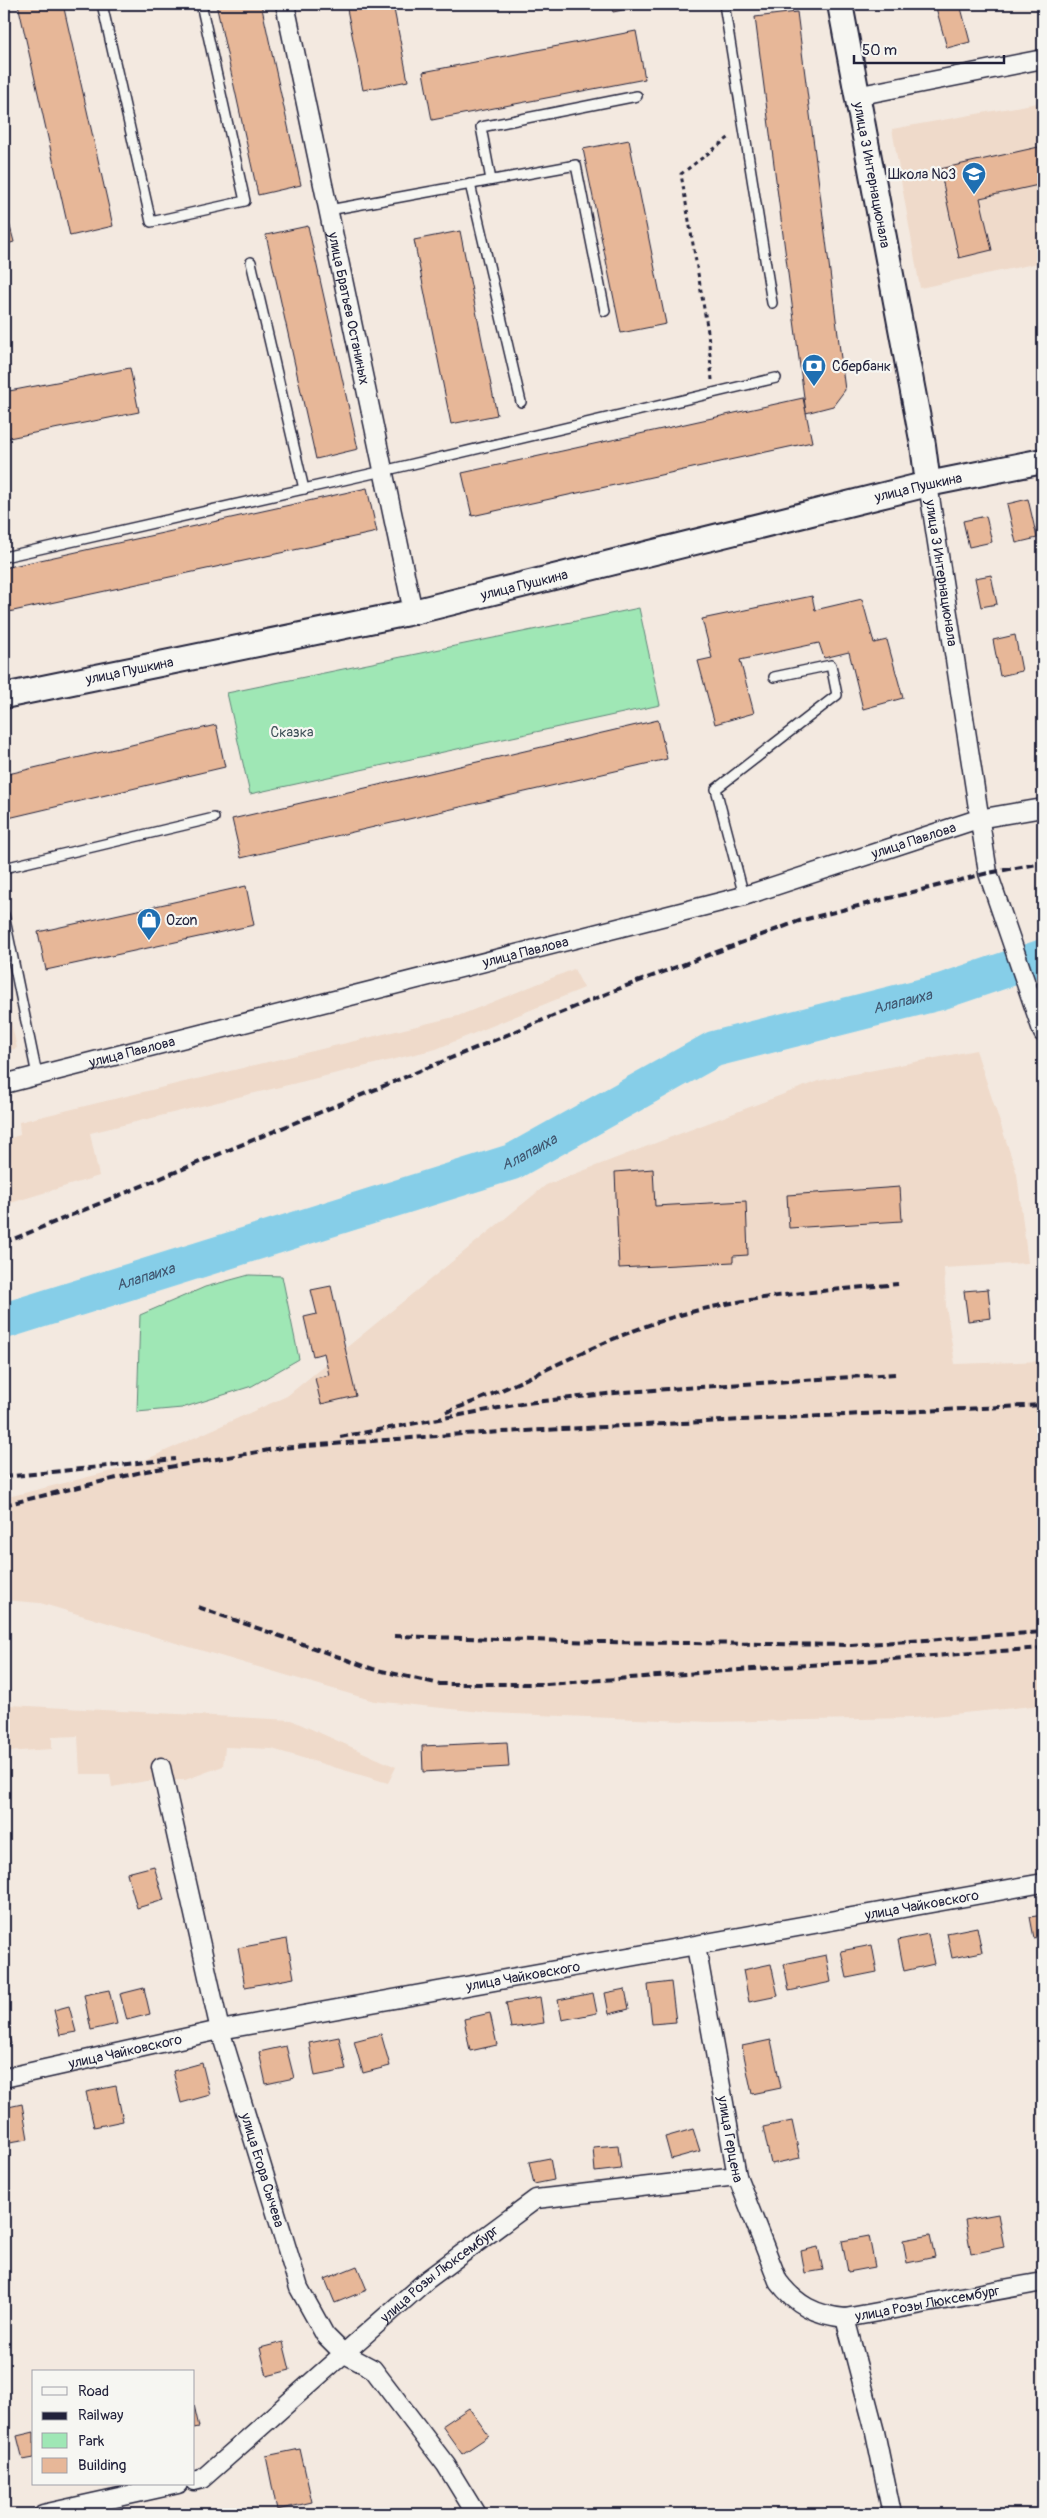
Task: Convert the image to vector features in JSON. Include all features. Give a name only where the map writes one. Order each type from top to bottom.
[{"type":"street","name":"улица Братьев Останиных","points":[[285,4],[413,612]]},
{"type":"street","name":"улица 3 Интернационала","points":[[840,4],[923,445],[939,543],[978,819],[988,873],[1043,1033]]},
{"type":"street","points":[[856,96],[1043,59]]},
{"type":"street","name":"улица Пушкина","points":[[4,696],[413,612],[928,484],[1043,461]]},
{"type":"street","name":"улица Павлова","points":[[4,1084],[744,896],[978,819],[1043,808]]},
{"type":"street","name":"улица Егора Сычева","points":[[161,1768],[220,2030],[299,2288],[326,2335],[343,2353],[374,2369],[446,2465],[476,2514]]},
{"type":"street","name":"улица Чайковского","points":[[4,2078],[220,2030],[1043,1883]]},
{"type":"street","name":"улица Герцена","points":[[696,1946],[737,2176],[778,2281],[798,2303],[812,2311]]},
{"type":"street","name":"улица Розы Люксембург","points":[[195,2481],[202,2479],[428,2278],[536,2200],[737,2176]]},
{"type":"street","name":"улица Розы Люксембург","points":[[812,2311],[845,2318],[1043,2282]]},
{"type":"street","points":[[845,2318],[876,2432],[892,2514]]},
{"type":"street","points":[[43,2514],[169,2486]]},
{"type":"lane","points":[[102,4],[151,222],[246,201],[201,4]]},
{"type":"lane","points":[[724,4],[772,303]]},
{"type":"lane","points":[[491,180],[481,127],[637,96]]},
{"type":"lane","points":[[329,210],[576,165],[604,311]]},
{"type":"lane","points":[[470,184],[521,402]]},
{"type":"lane","points":[[251,262],[304,489]]},
{"type":"lane","points":[[4,557],[383,472],[776,378]]},
{"type":"lane","points":[[744,896],[716,789],[837,694],[831,665],[774,677]]},
{"type":"lane","points":[[4,868],[214,818]]},
{"type":"lane","points":[[4,915],[37,1075]]},
{"type":"path","points":[[713,393],[708,332],[681,174],[744,126]]},
{"type":"shaded area","name":"Школа №3","points":[[1043,102],[1043,262],[920,288],[892,129]]},
{"type":"shaded area","points":[[574,969],[584,988],[436,1049],[90,1133],[99,1176],[4,1205],[4,1140],[20,1135],[19,1122],[458,1016]]},
{"type":"shaded area","points":[[4,991],[17,1048],[4,1052]]},
{"type":"shaded area","points":[[976,1050],[1017,1174],[1028,1263],[944,1268],[946,1306],[955,1364],[1043,1361],[1043,1705],[913,1718],[710,1722],[491,1713],[374,1701],[40,1603],[4,1600],[4,1498],[132,1466],[287,1396],[546,1185],[818,1081]]},
{"type":"shaded area","points":[[4,1706],[291,1720],[396,1767],[388,1783],[272,1749],[225,1747],[223,1766],[185,1780],[146,1781],[112,1787],[110,1774],[80,1774],[78,1736],[52,1737],[52,1749],[4,1752]]},
{"type":"green space","name":"Сказка","points":[[639,608],[660,705],[250,794],[227,693]]},
{"type":"green space","points":[[249,1275],[282,1276],[299,1359],[252,1386],[182,1408],[137,1412],[140,1315],[205,1287]]},
{"type":"building","points":[[18,4],[63,4],[113,226],[70,236]]},
{"type":"building","points":[[216,4],[261,4],[301,185],[258,195]]},
{"type":"building","points":[[346,4],[393,4],[408,81],[363,90]]},
{"type":"building","points":[[611,4],[640,4],[641,6],[613,12]]},
{"type":"building","points":[[935,4],[960,4],[970,42],[947,48]]},
{"type":"building","points":[[797,12],[845,390],[833,406],[806,413],[755,17]]},
{"type":"building","points":[[636,31],[645,79],[432,120],[423,72]]},
{"type":"building","points":[[629,140],[666,324],[621,333],[583,149]]},
{"type":"building","points":[[1043,146],[1043,184],[980,198],[992,250],[959,258],[940,169]]},
{"type":"building","points":[[4,215],[7,215],[14,242],[4,245]]},
{"type":"building","points":[[308,226],[358,449],[316,459],[266,235]]},
{"type":"building","points":[[460,231],[497,415],[451,424],[414,240]]},
{"type":"building","points":[[130,368],[139,412],[4,439],[4,392]]},
{"type":"building","points":[[803,398],[812,442],[472,516],[462,473]]},
{"type":"building","points":[[367,488],[377,532],[4,613],[4,568]]},
{"type":"building","points":[[1028,499],[1037,538],[1016,543],[1007,504]]},
{"type":"building","points":[[986,516],[992,542],[969,547],[963,521]]},
{"type":"building","points":[[991,575],[997,604],[981,607],[975,578]]},
{"type":"building","points":[[812,596],[815,610],[862,599],[874,643],[887,640],[903,698],[863,709],[849,652],[824,658],[819,643],[740,660],[754,713],[715,724],[698,661],[712,658],[702,619]]},
{"type":"building","points":[[1015,635],[1022,671],[1000,676],[993,640]]},
{"type":"building","points":[[658,720],[667,759],[241,858],[232,819]]},
{"type":"building","points":[[216,725],[225,767],[4,819],[4,775]]},
{"type":"building","points":[[246,886],[254,925],[46,970],[38,932]]},
{"type":"building","points":[[653,1169],[655,1206],[746,1201],[748,1255],[733,1256],[733,1262],[619,1268],[615,1172]]},
{"type":"building","points":[[900,1187],[902,1221],[789,1228],[787,1195]]},
{"type":"building","points":[[331,1286],[356,1396],[321,1404],[315,1378],[329,1375],[324,1353],[313,1356],[304,1317],[317,1314],[311,1290]]},
{"type":"building","points":[[988,1289],[991,1318],[968,1321],[964,1291]]},
{"type":"building","points":[[507,1742],[509,1767],[423,1772],[422,1746]]},
{"type":"building","points":[[154,1866],[164,1900],[137,1908],[127,1873]]},
{"type":"building","points":[[1043,1915],[1043,1936],[1034,1938],[1030,1917]]},
{"type":"building","points":[[977,1927],[982,1952],[952,1958],[947,1933]]},
{"type":"building","points":[[928,1934],[934,1964],[904,1971],[898,1940]]},
{"type":"building","points":[[287,1939],[294,1978],[245,1987],[238,1948]]},
{"type":"building","points":[[872,1945],[877,1972],[847,1978],[841,1951]]},
{"type":"building","points":[[826,1955],[831,1982],[789,1991],[784,1964]]},
{"type":"building","points":[[771,1964],[778,1996],[749,2002],[743,1970]]},
{"type":"building","points":[[671,1982],[676,2022],[652,2024],[648,1985]]},
{"type":"building","points":[[144,1988],[150,2014],[127,2020],[120,1994]]},
{"type":"building","points":[[625,1989],[629,2009],[609,2014],[605,1993]]},
{"type":"building","points":[[109,1990],[117,2024],[91,2030],[84,1995]]},
{"type":"building","points":[[593,1993],[597,2013],[562,2020],[558,2000]]},
{"type":"building","points":[[540,1997],[544,2023],[511,2028],[506,2003]]},
{"type":"building","points":[[69,2006],[76,2032],[60,2035],[54,2010]]},
{"type":"building","points":[[490,2013],[497,2045],[470,2051],[464,2019]]},
{"type":"building","points":[[4,2019],[11,2044],[4,2046]]},
{"type":"building","points":[[381,2034],[390,2066],[363,2073],[354,2041]]},
{"type":"building","points":[[339,2037],[346,2070],[315,2076],[309,2043]]},
{"type":"building","points":[[771,2040],[781,2088],[752,2094],[742,2046]]},
{"type":"building","points":[[286,2046],[294,2078],[266,2084],[259,2052]]},
{"type":"building","points":[[202,2063],[210,2095],[181,2103],[173,2071]]},
{"type":"building","points":[[116,2086],[123,2121],[94,2127],[86,2092]]},
{"type":"building","points":[[22,2104],[28,2139],[4,2143],[4,2108]]},
{"type":"building","points":[[792,2121],[800,2158],[771,2164],[763,2127]]},
{"type":"building","points":[[693,2129],[700,2151],[671,2159],[665,2137]]},
{"type":"building","points":[[618,2145],[621,2169],[595,2172],[593,2147]]},
{"type":"building","points":[[550,2158],[554,2180],[534,2184],[529,2162]]},
{"type":"building","points":[[998,2214],[1004,2247],[971,2254],[965,2220]]},
{"type":"building","points":[[930,2235],[935,2257],[907,2263],[903,2240]]},
{"type":"building","points":[[869,2236],[875,2267],[848,2272],[842,2241]]},
{"type":"building","points":[[818,2247],[823,2270],[805,2273],[801,2251]]},
{"type":"building","points":[[357,2266],[367,2290],[335,2303],[325,2279]]},
{"type":"building","points":[[283,2342],[290,2370],[267,2376],[260,2348]]},
{"type":"building","points":[[469,2408],[489,2436],[462,2454],[442,2426]]},
{"type":"building","points":[[195,2409],[199,2427],[195,2428]]},
{"type":"building","points":[[32,2432],[32,2458],[23,2460],[17,2436]]},
{"type":"building","points":[[300,2449],[312,2502],[277,2510],[266,2456]]},
{"type":"waterway","name":"Алапаиха","points":[[4,1321],[512,1162],[714,1049],[940,992],[1043,957]]},
{"type":"railway","points":[[4,1243],[618,989],[799,921],[988,873],[1043,863]]},
{"type":"railway","points":[[446,1412],[476,1401],[592,1348],[680,1315],[761,1298],[898,1284]]},
{"type":"railway","points":[[340,1437],[526,1403],[624,1392],[895,1374]]},
{"type":"railway","points":[[4,1505],[146,1471],[281,1448],[463,1434],[1043,1405]]},
{"type":"railway","points":[[4,1477],[175,1459]]},
{"type":"railway","points":[[198,1607],[373,1669],[440,1684],[547,1684],[1043,1648]]},
{"type":"railway","points":[[394,1636],[602,1642],[851,1645],[1043,1632]]},
{"type":"place","name":"Школа №3","points":[[974,195]]},
{"type":"place","name":"Сбербанк","points":[[814,387]]},
{"type":"place","name":"Ozon","points":[[149,941]]}]
